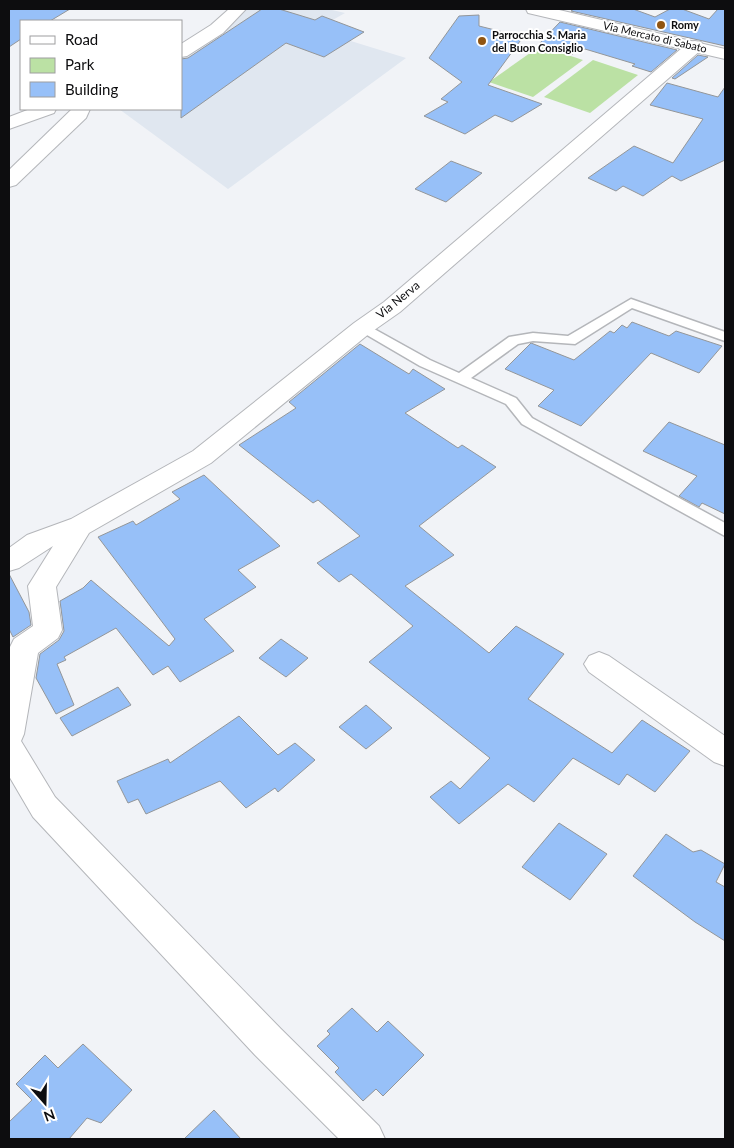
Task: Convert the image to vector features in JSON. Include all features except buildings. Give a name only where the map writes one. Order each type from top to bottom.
[{"type":"street","points":[[182,51],[216,29],[238,9]]},
{"type":"street","name":"Via Mercato di Sabato","points":[[534,9],[725,54]]},
{"type":"street","points":[[567,9],[585,21]]},
{"type":"street","name":"Via Nerva","points":[[9,561],[37,542],[80,526],[202,457],[362,328],[392,307],[695,46]]},
{"type":"street","points":[[9,123],[44,110]]},
{"type":"street","points":[[9,181],[79,114],[81,110]]},
{"type":"street","points":[[9,734],[24,647],[48,630],[42,586],[80,526]]},
{"type":"street","points":[[599,664],[725,753]]},
{"type":"street","points":[[9,749],[44,806],[268,1042],[366,1139]]},
{"type":"lane","points":[[461,378],[514,340],[533,337],[570,341],[631,303],[725,337]]},
{"type":"lane","points":[[362,328],[425,364],[511,400],[527,421],[725,530]]},
{"type":"shaded area","points":[[238,9],[328,9],[345,13],[315,30],[406,58],[228,189],[120,110],[182,110],[182,51],[217,29]]},
{"type":"green space","points":[[540,46],[583,60],[533,97],[489,82]]},
{"type":"green space","points":[[593,60],[638,75],[590,113],[544,97]]},
{"type":"place","name":"Romy","points":[[661,25]]},
{"type":"place","name":"Parrocchia S. Maria del Buon Consiglio","points":[[482,41]]}]
